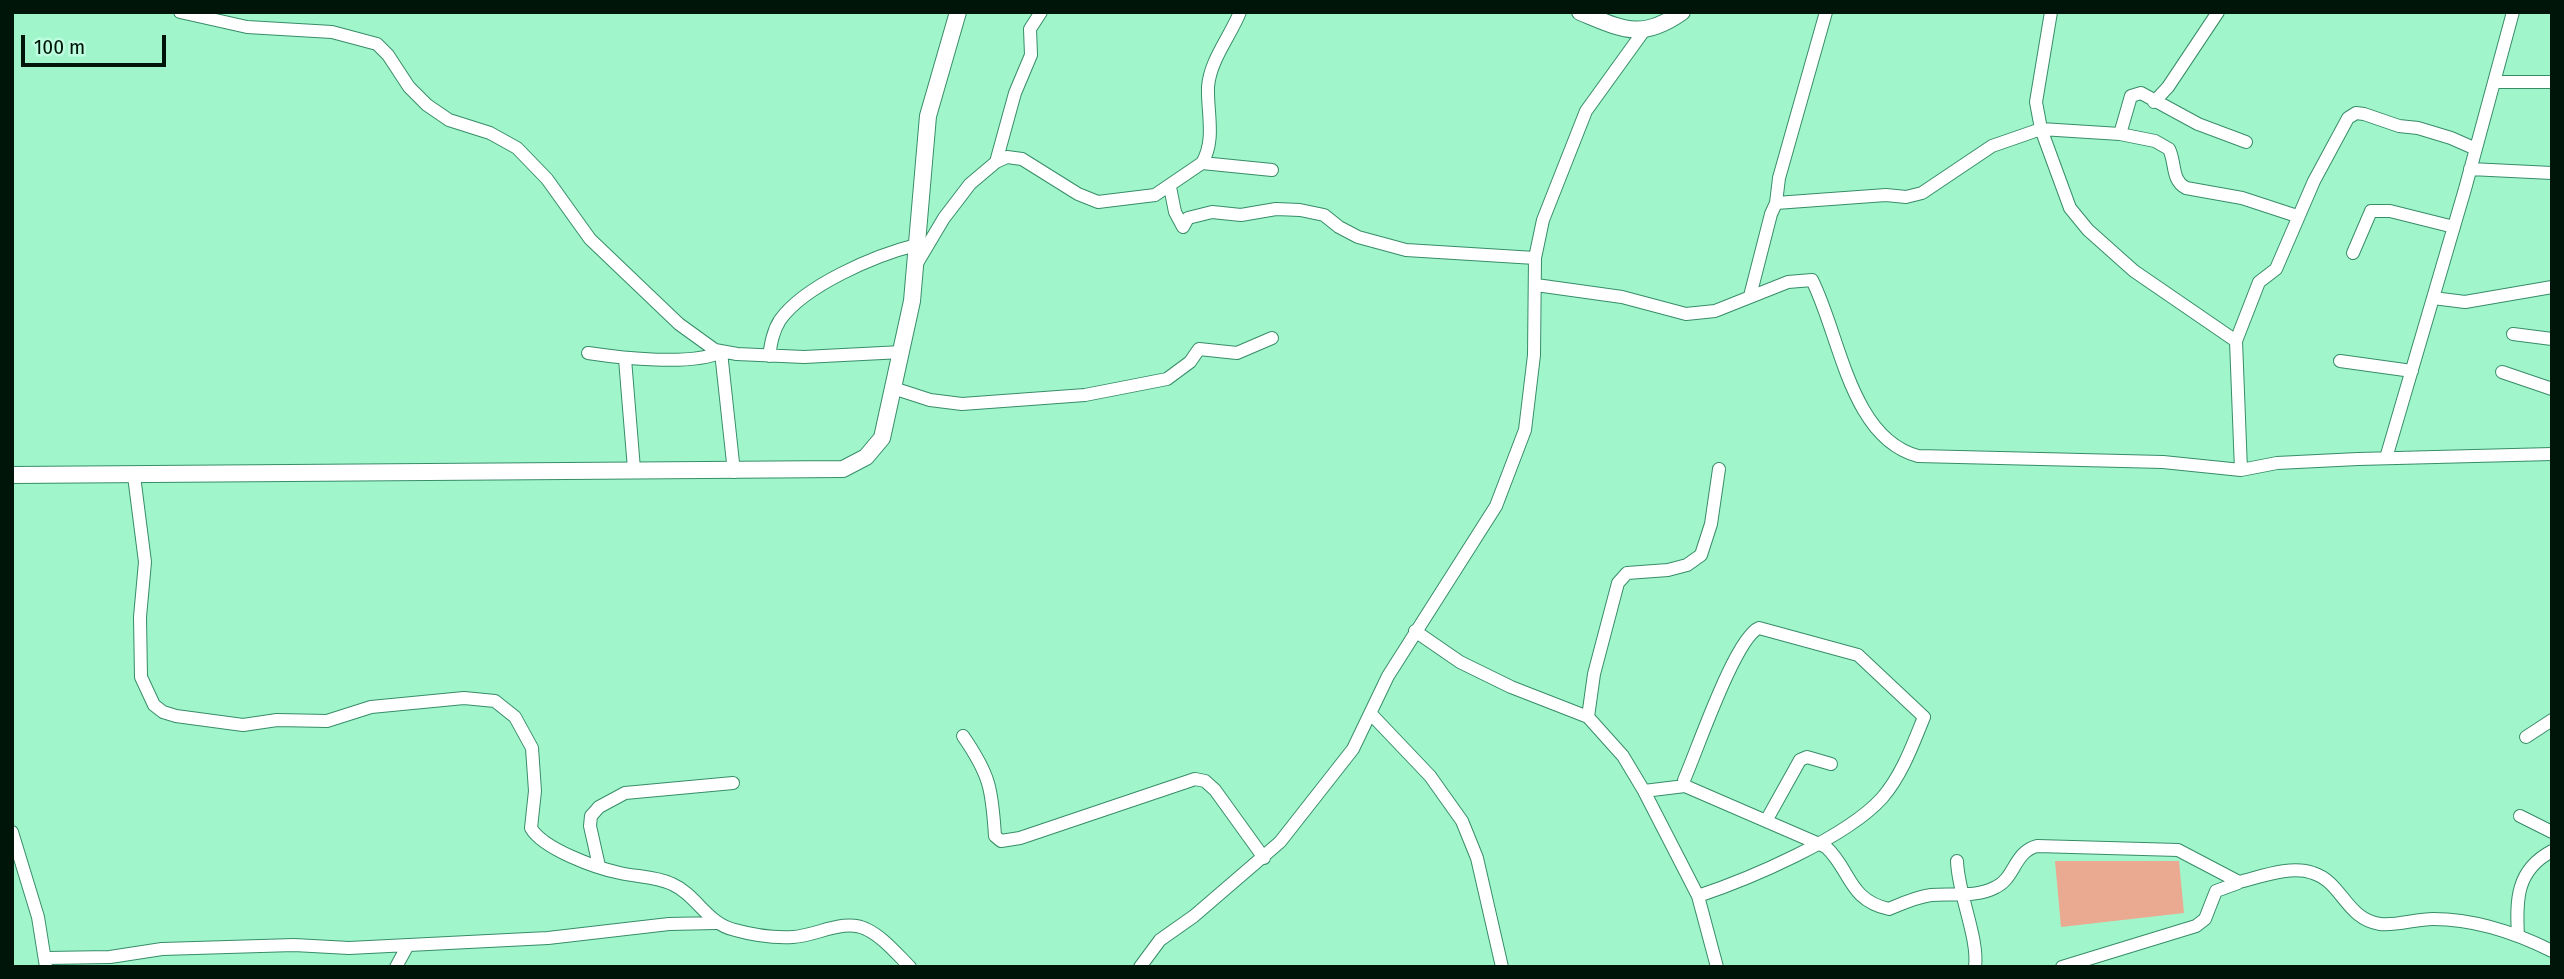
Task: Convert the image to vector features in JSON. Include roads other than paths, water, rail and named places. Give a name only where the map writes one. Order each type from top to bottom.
[{"type":"street","points":[[180,12],[247,27],[332,32],[377,44],[388,55],[409,87],[427,105],[449,120],[490,133],[517,148],[547,179],[590,239],[696,338],[721,352],[769,356],[902,352]]},
{"type":"street","points":[[12,475],[134,476],[316,472],[495,474],[634,469],[734,472],[843,469],[866,457],[881,438],[894,388],[915,266],[928,116],[958,12]]},
{"type":"street","points":[[996,162],[1015,93],[1031,55],[1030,29],[1041,12]]},
{"type":"street","points":[[915,266],[956,201],[996,162],[1007,157],[1021,159],[1078,194],[1098,202],[1141,198],[1170,187],[1202,163],[1211,116],[1208,90],[1211,73],[1240,12]]},
{"type":"street","points":[[1580,12],[1626,31],[1643,32]]},
{"type":"street","points":[[1140,967],[1160,940],[1194,916],[1264,858],[1353,749],[1415,631],[1477,541],[1496,506],[1525,430],[1530,396],[1535,258],[1543,220],[1586,111],[1643,32],[1682,12]]},
{"type":"street","points":[[1750,296],[1776,203],[1779,178],[1826,12]]},
{"type":"street","points":[[2051,12],[2036,102],[2040,129],[2063,196],[2075,216],[2134,271],[2236,341]]},
{"type":"street","points":[[2154,102],[2168,87],[2218,12]]},
{"type":"street","points":[[2386,458],[2454,227],[2513,12]]},
{"type":"street","points":[[2494,82],[2552,82]]},
{"type":"street","points":[[2120,134],[2131,96],[2141,93],[2154,102],[2246,142]]},
{"type":"street","points":[[2241,470],[2236,341],[2259,282],[2276,269],[2297,216],[2353,114],[2364,114],[2399,126],[2418,128],[2476,149]]},
{"type":"street","points":[[1776,203],[1886,195],[1906,197],[1922,193],[1992,146],[2040,129],[2120,134],[2164,145],[2172,155],[2179,184],[2186,188],[2242,198],[2297,216]]},
{"type":"street","points":[[1202,163],[1272,170]]},
{"type":"street","points":[[2470,169],[2552,173]]},
{"type":"street","points":[[1170,187],[1175,212],[1182,227],[1188,218],[1212,212],[1241,215],[1276,209],[1300,210],[1324,215],[1339,228],[1358,237],[1406,250],[1535,258]]},
{"type":"street","points":[[2353,253],[2371,211],[2390,211],[2454,227]]},
{"type":"street","points":[[769,356],[772,337],[780,320],[796,304],[819,288],[878,256],[916,245]]},
{"type":"street","points":[[1536,285],[1622,297],[1686,314],[1715,311],[1788,282],[1812,281],[1859,401],[1885,439],[1909,454],[1959,460],[2163,462],[2241,470],[2277,463],[2552,454]]},
{"type":"street","points":[[2433,298],[2465,302],[2552,287]]},
{"type":"street","points":[[2512,334],[2552,339]]},
{"type":"street","points":[[894,388],[930,400],[962,404],[1086,395],[1167,379],[1190,362],[1199,349],[1237,353],[1272,338]]},
{"type":"street","points":[[588,353],[625,359],[708,359],[721,352]]},
{"type":"street","points":[[721,352],[734,472]]},
{"type":"street","points":[[625,359],[634,469]]},
{"type":"street","points":[[2340,361],[2412,371]]},
{"type":"street","points":[[2501,372],[2552,389]]},
{"type":"street","points":[[1588,717],[1594,674],[1619,583],[1627,573],[1668,570],[1687,565],[1701,555],[1712,523],[1719,469]]},
{"type":"street","points":[[134,476],[145,562],[140,617],[141,677],[154,705],[163,712],[243,725],[276,720],[327,720],[371,707],[464,698],[495,701],[515,717],[532,748],[535,791],[530,822],[534,833],[553,847],[617,873],[651,877],[674,885],[716,923],[733,930],[790,938],[809,936],[844,925],[857,926],[876,936],[910,967]]},
{"type":"street","points":[[1685,786],[1684,780],[1728,674],[1753,630],[1764,627],[1823,647],[1858,654],[1924,717],[1896,777],[1882,797],[1863,815],[1817,842],[1725,887],[1698,896]]},
{"type":"street","points":[[1415,631],[1471,667],[1588,717],[1623,756],[1644,791],[1698,896],[1717,967]]},
{"type":"street","points":[[1371,714],[1430,776],[1462,821],[1477,858],[1502,967]]},
{"type":"street","points":[[2526,737],[2552,720]]},
{"type":"street","points":[[963,736],[984,767],[993,801],[995,836],[1001,841],[1020,838],[1195,779],[1205,781],[1215,790],[1264,858]]},
{"type":"street","points":[[1766,821],[1800,760],[1807,757],[1831,764]]},
{"type":"street","points":[[599,866],[590,826],[591,816],[610,800],[625,793],[733,783]]},
{"type":"street","points":[[1644,791],[1685,786],[1817,842],[1835,856],[1851,887],[1889,909],[1930,895],[1983,893],[1995,888],[2004,883],[2023,853],[2037,846],[2178,849],[2239,883]]},
{"type":"street","points":[[2520,816],[2552,832]]},
{"type":"street","points":[[12,832],[46,963],[162,949],[408,945],[548,938],[669,924],[716,923]]},
{"type":"street","points":[[2518,936],[2516,899],[2521,882],[2535,862],[2552,851]]},
{"type":"street","points":[[1956,861],[1960,893],[1976,949],[1975,967]]},
{"type":"street","points":[[2062,967],[2196,926],[2205,919],[2216,891],[2288,872],[2313,873],[2328,883],[2353,912],[2371,922],[2382,925],[2437,919],[2518,936],[2552,951]]},
{"type":"street","points":[[396,967],[408,945]]}]
